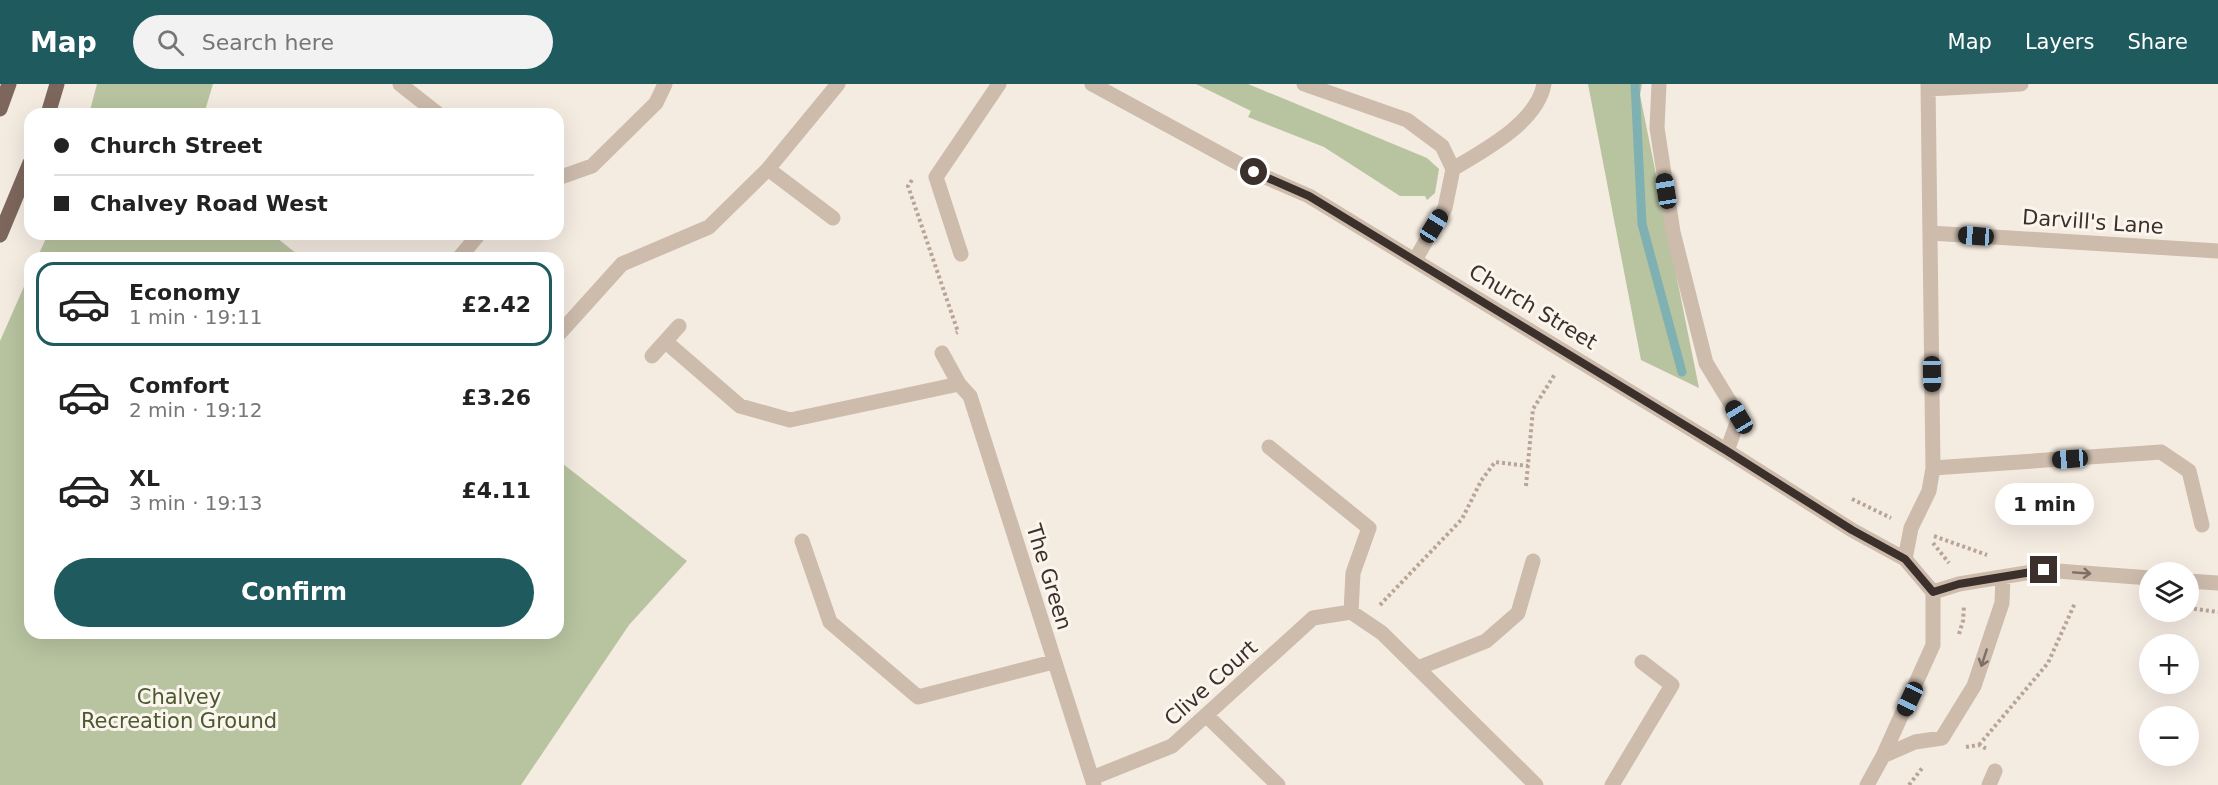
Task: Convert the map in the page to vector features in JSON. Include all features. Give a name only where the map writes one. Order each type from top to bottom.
[{"type":"main road","points":[[0,109],[9,84]]},
{"type":"main road","points":[[50,108],[57,84]]},
{"type":"main road","points":[[0,236],[24,178]]},
{"type":"street","points":[[400,84],[430,108]]},
{"type":"street","points":[[564,176],[592,166],[656,103],[665,84]]},
{"type":"street","points":[[564,328],[622,264],[709,227],[768,169],[838,84]]},
{"type":"street","points":[[961,254],[936,177],[999,84]]},
{"type":"street","name":"Church Street","points":[[1092,84],[1254,172],[1309,196],[1415,260],[1852,530],[1905,559],[1933,592]]},
{"type":"street","points":[[1304,84],[1407,120],[1442,146],[1453,170],[1445,208],[1415,260]]},
{"type":"street","points":[[1453,170],[1515,128],[1535,106],[1544,84]]},
{"type":"street","points":[[1659,84],[1657,128],[1673,232],[1706,363],[1739,417],[1727,451]]},
{"type":"street","points":[[1905,559],[1911,528],[1929,491],[1933,468],[1929,86],[2021,84]]},
{"type":"street","points":[[768,169],[833,219]]},
{"type":"street","name":"Darvill's Lane","points":[[1930,233],[2218,251]]},
{"type":"street","points":[[464,252],[474,240]]},
{"type":"street","points":[[652,356],[679,326]]},
{"type":"street","points":[[666,342],[740,406],[790,420],[959,384]]},
{"type":"street","name":"The Green","points":[[942,353],[959,384],[970,396],[1093,782]]},
{"type":"street","points":[[1269,447],[1369,528],[1353,573],[1351,612],[1382,633],[1536,785]]},
{"type":"street","points":[[1933,468],[2161,452],[2189,471],[2202,525]]},
{"type":"street","points":[[802,541],[830,622],[918,697],[1053,662]]},
{"type":"street","points":[[1418,668],[1486,641],[1518,613],[1533,561]]},
{"type":"street","points":[[1867,785],[1883,756],[1933,645],[1933,592],[1959,584],[2044,570],[2139,577]]},
{"type":"street","points":[[1883,756],[1915,742],[1942,738],[1974,686],[2002,603],[2003,577]]},
{"type":"street","points":[[2199,581],[2218,583]]},
{"type":"street","name":"Clive Court","points":[[1093,782],[1172,746],[1313,618],[1351,612]]},
{"type":"street","points":[[1612,785],[1672,685],[1642,662]]},
{"type":"street","points":[[1206,715],[1278,785]]},
{"type":"path","points":[[1526,486],[1533,409],[1568,353]]},
{"type":"path","points":[[1365,621],[1462,519],[1481,481],[1495,462],[1528,466]]},
{"type":"path","points":[[1911,528],[1990,556]]},
{"type":"path","points":[[1961,748],[1979,744],[2048,663],[2075,603]]},
{"type":"path","points":[[2199,609],[2218,612]]},
{"type":"path","points":[[1979,744],[1989,750],[1992,778]]},
{"type":"green space","points":[[97,84],[213,84],[206,108],[91,108]]},
{"type":"green space","points":[[1196,84],[1248,84],[1427,158],[1439,169],[1435,193],[1427,200],[1425,196],[1400,196],[1324,147],[1248,117],[1251,111]]},
{"type":"green space","points":[[1588,84],[1642,84],[1640,95],[1699,388],[1641,360]]},
{"type":"green space","points":[[45,240],[280,240],[294,252],[40,252]]},
{"type":"green space","name":"Chalvey Recreation Ground","points":[[24,287],[24,639],[564,639],[564,465],[687,561],[629,625],[521,785],[0,785],[0,341]]},
{"type":"waterway","points":[[1635,84],[1642,224],[1682,372]]},
{"type":"route","points":[[1254,172],[1309,196],[1852,530],[1905,559],[1933,592],[1959,584],[2044,570]]}]
